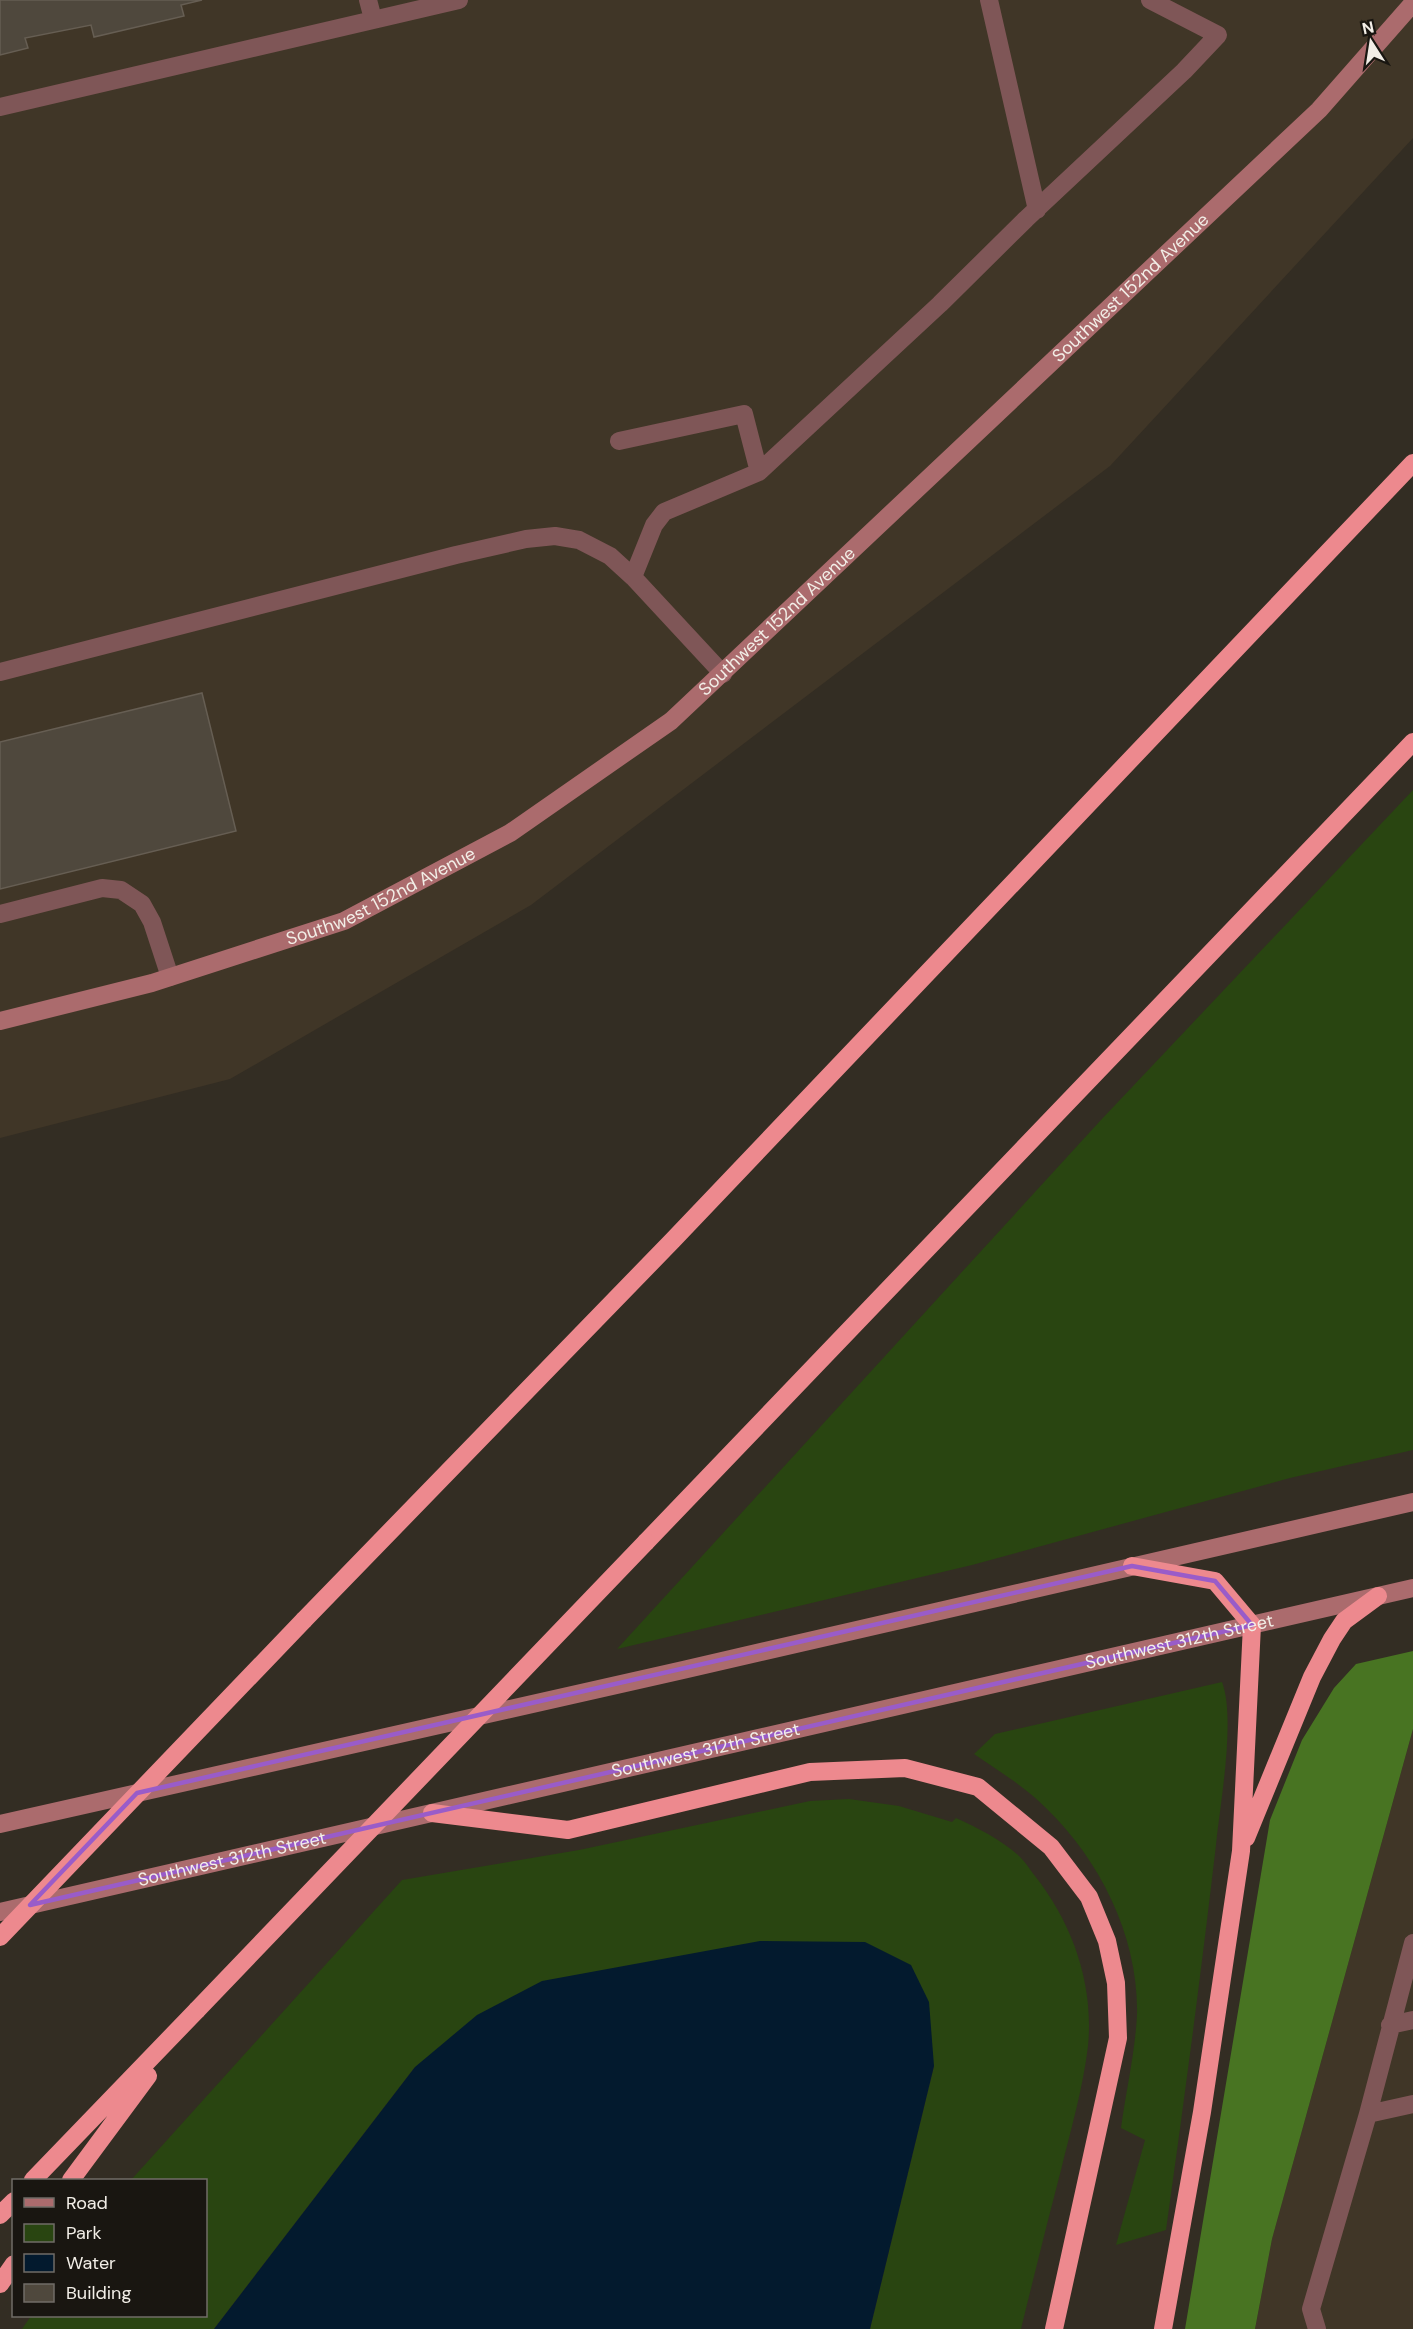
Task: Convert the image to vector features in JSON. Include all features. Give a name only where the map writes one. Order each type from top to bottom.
[{"type":"highway","points":[[0,1936],[673,1240],[1413,462]]},
{"type":"highway","points":[[35,2179],[1413,742]]},
{"type":"highway","points":[[1132,1566],[1215,1581],[1252,1625],[1241,1851],[1202,2112],[1163,2329]]},
{"type":"highway","points":[[1241,1851],[1312,1677],[1332,1639],[1344,1621],[1378,1596]]},
{"type":"highway","points":[[432,1813],[568,1830],[810,1772],[905,1768],[978,1786],[1051,1847],[1089,1897],[1107,1941],[1116,1983],[1118,2038],[1054,2329]]},
{"type":"highway","points":[[72,2179],[197,2010]]},
{"type":"highway","points":[[0,2215],[12,2203]]},
{"type":"highway","points":[[0,2284],[12,2267]]},
{"type":"main road","name":"Southwest 152nd Avenue","points":[[0,1021],[170,977],[344,921],[510,833],[671,721],[1319,110],[1413,3]]},
{"type":"main road","points":[[0,1824],[694,1668],[1413,1502]]},
{"type":"main road","name":"Southwest 312th Street","points":[[0,1912],[1413,1588]]},
{"type":"lane","points":[[368,0],[373,19]]},
{"type":"lane","points":[[0,106],[459,0]]},
{"type":"lane","points":[[990,0],[1037,210]]},
{"type":"lane","points":[[633,577],[654,525],[664,512],[759,472],[940,304],[1184,71],[1218,35],[1150,0]]},
{"type":"lane","points":[[619,441],[744,414],[759,472]]},
{"type":"lane","points":[[0,672],[526,539],[555,536],[579,540],[610,556],[633,577],[723,674]]},
{"type":"lane","points":[[0,914],[102,888],[120,890],[142,904],[153,922],[170,977]]},
{"type":"lane","points":[[1317,2329],[1311,2309],[1368,2114],[1413,1943]]},
{"type":"lane","points":[[1390,2025],[1413,2020]]},
{"type":"lane","points":[[1368,2114],[1413,2104]]},
{"type":"highlighted area","points":[[1132,1566],[1215,1581],[1252,1625],[1202,1636],[30,1905],[137,1793]]},
{"type":"shaded area","points":[[0,0],[1413,0],[1413,138],[1110,466],[531,905],[230,1079],[0,1138]]},
{"type":"shaded area","points":[[1413,1729],[1413,2329],[1255,2329],[1272,2239]]},
{"type":"green space","points":[[1413,790],[1413,1450],[1290,1478],[972,1565],[617,1649],[1100,1121]]},
{"type":"green space","points":[[1413,1651],[1413,1729],[1272,2239],[1255,2329],[1185,2329],[1270,1820],[1302,1740],[1334,1688],[1356,1664]]},
{"type":"green space","points":[[1222,1682],[1228,1717],[1226,1762],[1166,2230],[1116,2245],[1145,2140],[1121,2128],[1137,2015],[1136,1986],[1124,1930],[1099,1877],[1084,1852],[1066,1829],[1029,1793],[974,1754],[995,1734]]},
{"type":"green space","points":[[849,1799],[899,1806],[952,1822],[956,1818],[981,1830],[1004,1844],[1023,1860],[1060,1914],[1070,1935],[1078,1956],[1088,2000],[1088,2046],[1076,2108],[1021,2329],[870,2329],[934,2066],[415,2067],[214,2329],[22,2329],[30,2317],[207,2317],[207,2179],[132,2179],[402,1880],[579,1850],[810,1801]]},
{"type":"water","points":[[760,1941],[865,1942],[911,1965],[929,2002],[934,2066],[870,2329],[214,2329],[415,2067],[477,2015],[542,1981]]},
{"type":"building","points":[[0,0],[202,0],[181,5],[184,16],[94,37],[91,25],[25,38],[28,48],[0,55]]},
{"type":"building","points":[[202,693],[236,831],[0,889],[0,742]]}]
